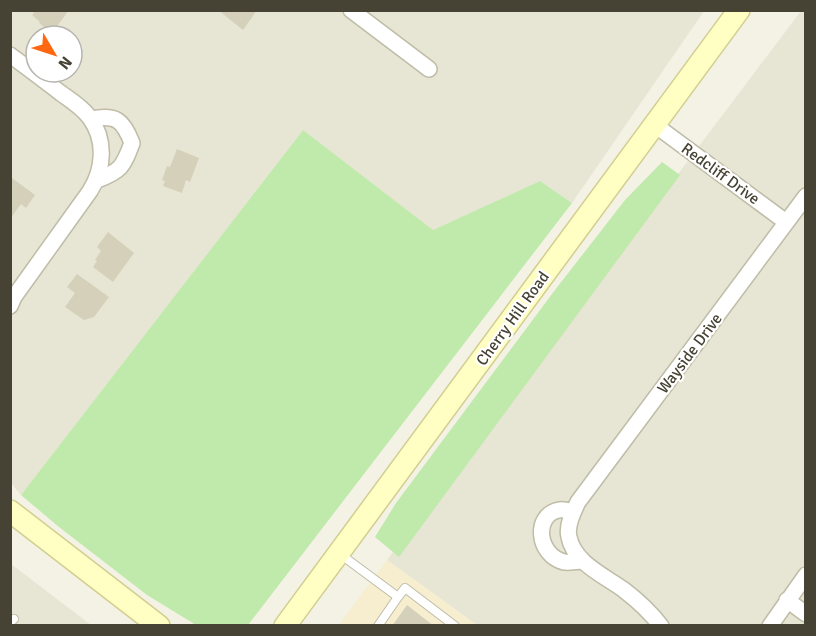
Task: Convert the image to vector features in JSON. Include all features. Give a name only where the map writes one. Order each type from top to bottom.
[{"type":"main road","name":"Cherry Hill Road","points":[[285,626],[739,10]]},
{"type":"main road","points":[[10,512],[159,626]]},
{"type":"street","points":[[351,10],[429,69]]},
{"type":"street","points":[[10,55],[85,111],[96,128],[101,148],[98,180],[12,301]]},
{"type":"street","points":[[91,119],[102,116],[116,118],[126,127],[132,143],[124,165],[115,173],[98,180]]},
{"type":"street","name":"Redcliff Drive","points":[[655,125],[786,222]]},
{"type":"street","name":"Wayside Drive","points":[[661,626],[627,592],[583,561],[572,547],[568,535],[573,512],[578,502],[806,196]]},
{"type":"street","name":"Wayside Drive","points":[[573,512],[560,510],[550,515],[541,529],[542,543],[550,554],[565,562],[583,561]]},
{"type":"street","points":[[770,626],[806,575]]},
{"type":"street","points":[[787,600],[806,614]]},
{"type":"lane","points":[[339,553],[398,597]]},
{"type":"lane","points":[[378,626],[405,588],[455,626]]},
{"type":"shaded area","points":[[11,11],[704,11],[572,203],[540,181],[433,230],[303,130],[21,495],[11,483]]},
{"type":"shaded area","points":[[801,11],[805,11],[805,625],[477,625],[387,560]]},
{"type":"shaded area","points":[[387,560],[477,625],[338,626]]},
{"type":"shaded area","points":[[11,564],[91,625],[11,625]]},
{"type":"green space","points":[[303,130],[433,230],[540,181],[572,203],[248,625],[196,625],[147,595],[21,495]]},
{"type":"green space","points":[[662,162],[680,175],[399,557],[375,537],[396,503],[625,200]]},
{"type":"building","points":[[31,10],[69,10],[59,24],[40,24],[32,15],[34,13]]},
{"type":"building","points":[[218,10],[257,10],[243,30]]},
{"type":"building","points":[[177,149],[199,158],[190,182],[186,180],[182,193],[163,186],[165,181],[162,180]]},
{"type":"building","points":[[12,178],[35,195],[26,208],[21,204],[10,219]]},
{"type":"building","points":[[108,232],[134,253],[113,282],[93,267],[101,251],[97,247]]},
{"type":"building","points":[[77,274],[109,297],[94,317],[84,320],[65,307],[75,293],[67,287]]},
{"type":"building","points":[[407,605],[434,626],[392,626]]}]
